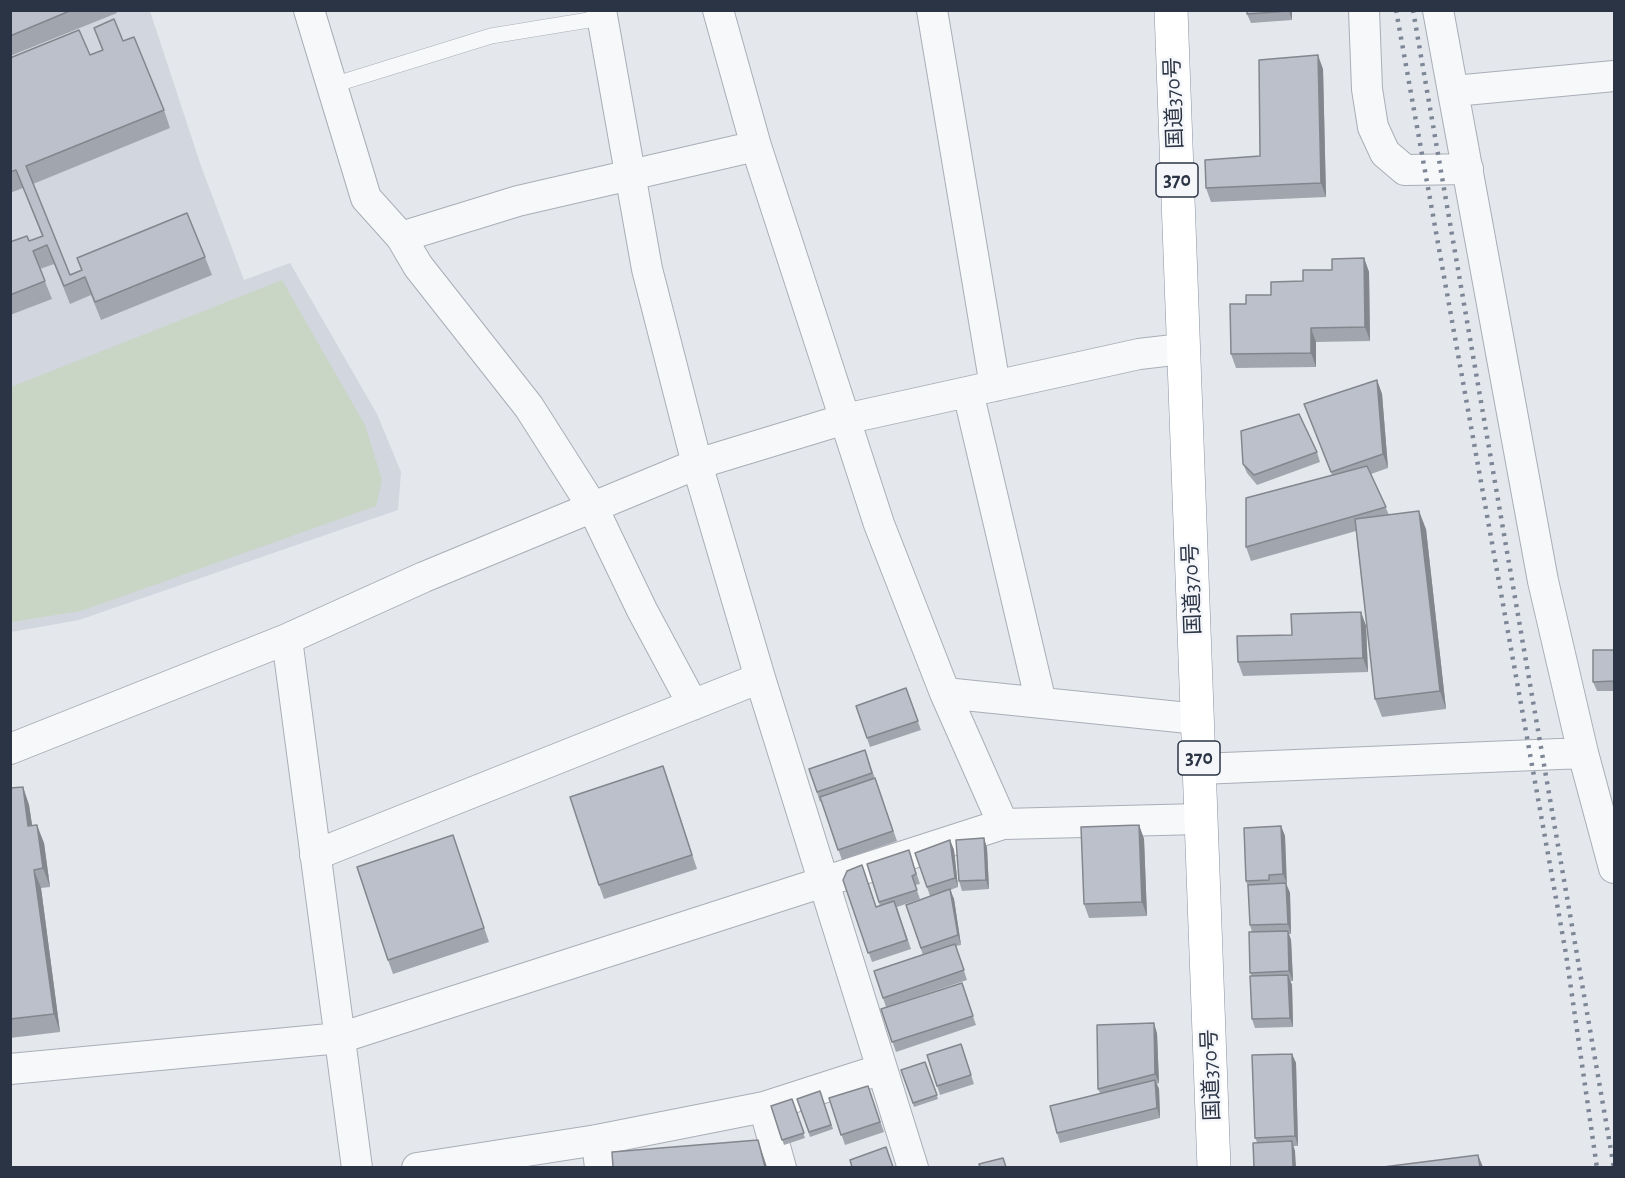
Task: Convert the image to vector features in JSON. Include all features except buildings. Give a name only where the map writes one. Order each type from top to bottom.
[{"type":"highway","name":"国道370号","points":[[1171,10],[1214,1167]]},
{"type":"street","points":[[309,10],[330,86],[366,198],[401,237],[418,266],[529,407],[592,506],[642,610],[693,705]]},
{"type":"street","points":[[717,10],[756,146],[879,524],[945,693],[1003,824]]},
{"type":"street","points":[[932,10],[982,389],[1041,703]]},
{"type":"street","points":[[1364,10],[1367,89],[1373,127],[1385,153],[1405,170],[1468,169]]},
{"type":"street","points":[[1438,10],[1543,582],[1583,753],[1614,868]]},
{"type":"street","points":[[601,14],[628,175],[647,269],[697,464],[760,678],[913,1167]]},
{"type":"street","points":[[1454,91],[1614,76]]},
{"type":"street","points":[[401,237],[518,201],[756,146]]},
{"type":"street","points":[[10,749],[287,639],[592,506],[697,464],[845,419],[1139,354],[1182,349]]},
{"type":"street","points":[[287,639],[357,1167]]},
{"type":"street","points":[[315,855],[760,678]]},
{"type":"street","points":[[945,693],[1198,719]]},
{"type":"street","points":[[1200,769],[1583,753]]},
{"type":"street","points":[[10,1069],[340,1038],[1003,824],[1200,819]]},
{"type":"street","points":[[417,1167],[599,1154],[764,1107],[882,1069]]},
{"type":"street","points":[[764,1107],[781,1167]]},
{"type":"lane","points":[[330,86],[491,36],[601,14]]},
{"type":"shaded area","points":[[11,11],[150,11],[201,166],[244,280],[290,263],[377,414],[401,472],[398,510],[79,620],[11,632]]},
{"type":"green space","points":[[282,280],[365,425],[382,480],[376,506],[81,611],[11,622],[11,387]]},
{"type":"railway","points":[[1396,10],[1566,954],[1597,1168]]},
{"type":"railway","points":[[1413,10],[1614,1168]]}]
